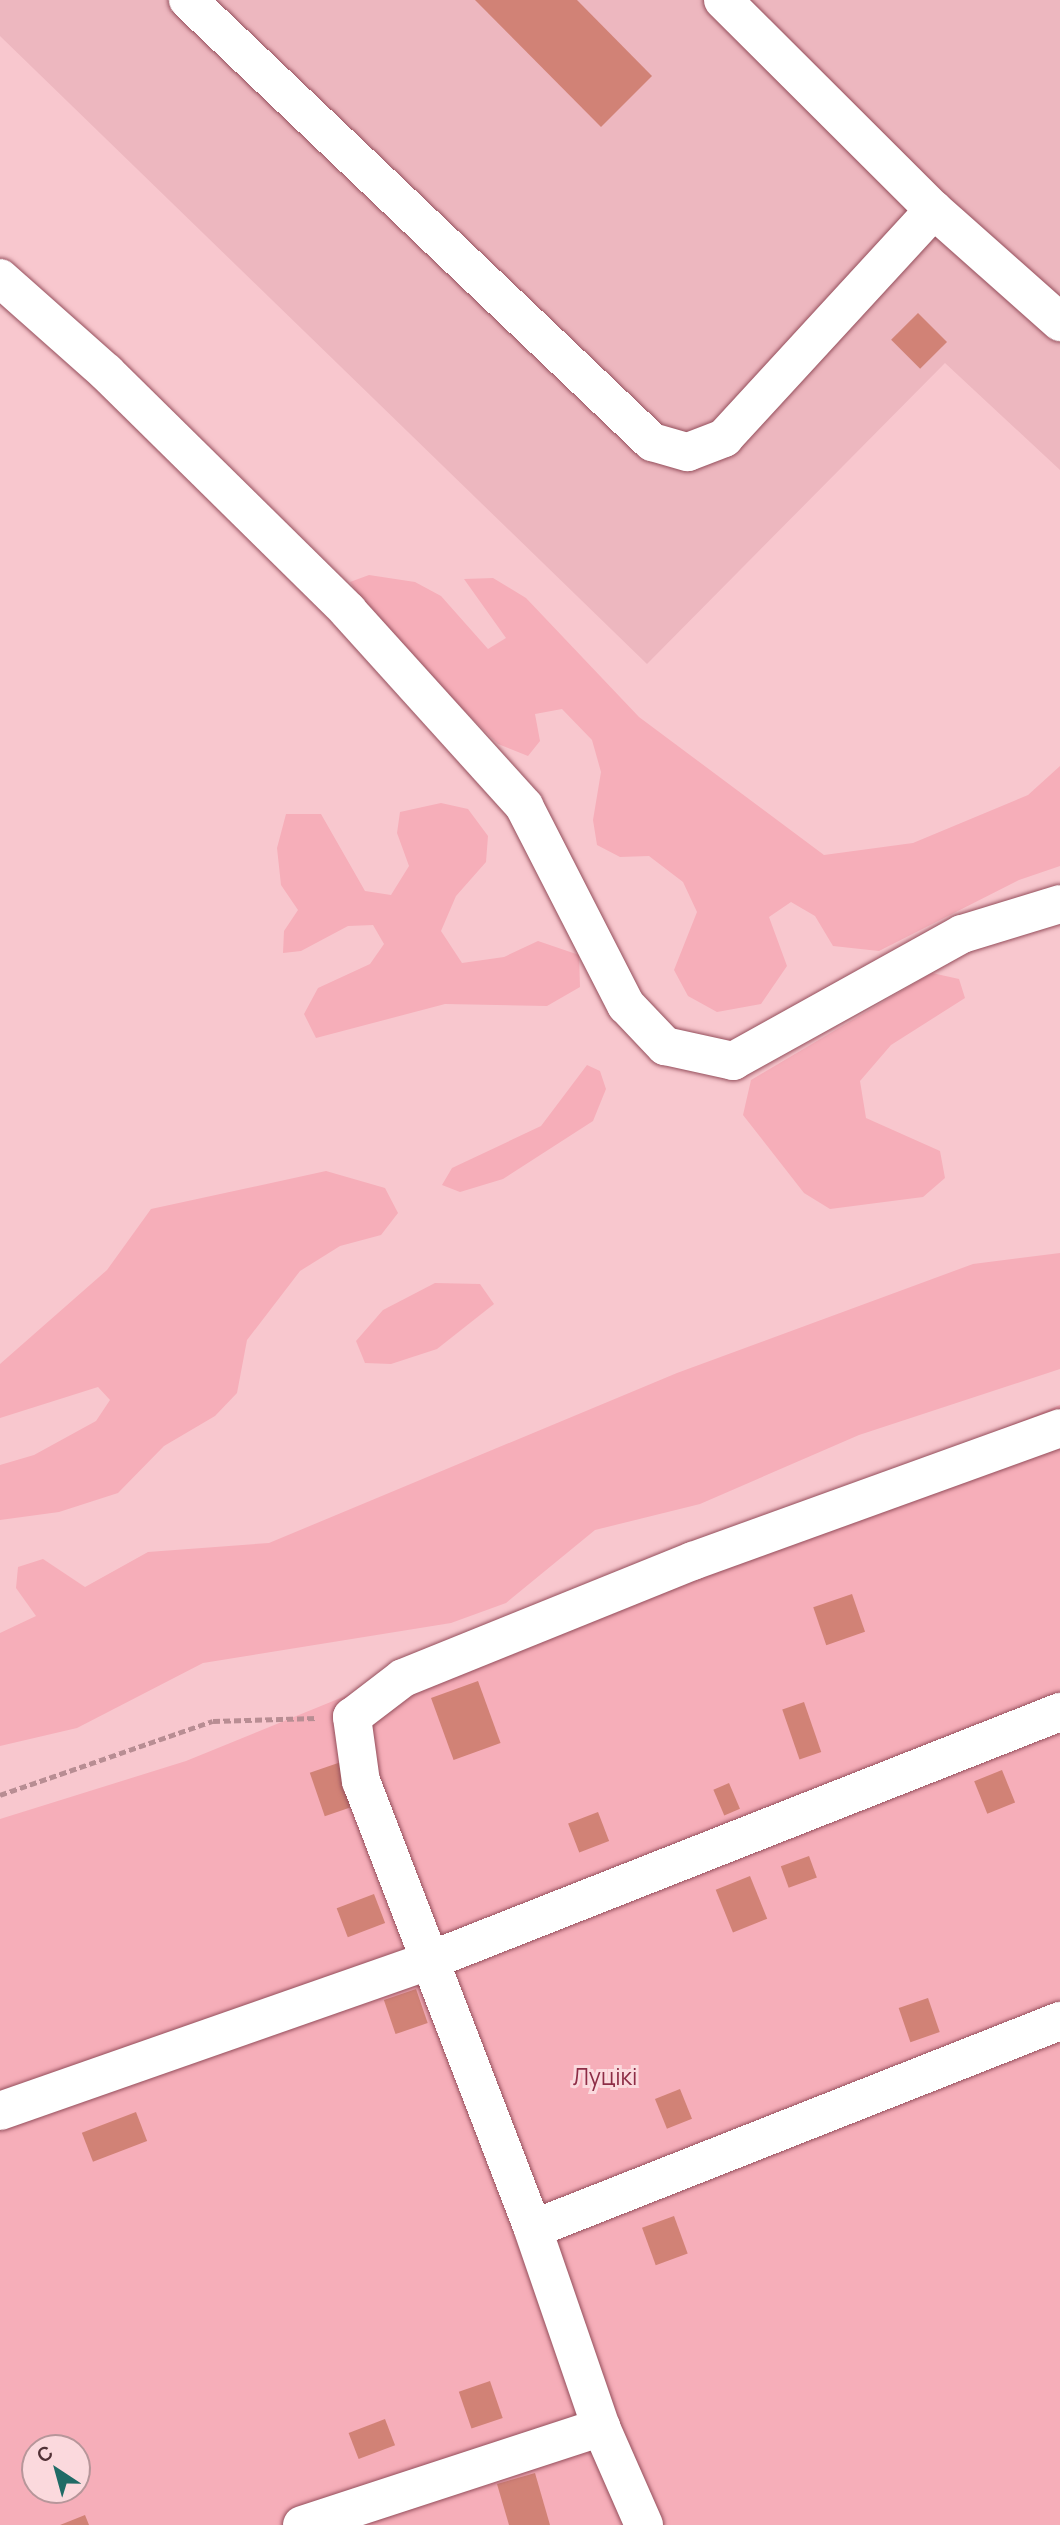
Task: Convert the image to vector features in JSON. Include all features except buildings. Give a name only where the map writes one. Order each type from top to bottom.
[{"type":"lane","points":[[188,0],[652,442],[676,449],[688,452],[724,438],[934,210]]},
{"type":"lane","points":[[731,3],[934,210],[1055,306]]},
{"type":"lane","points":[[0,278],[106,372],[348,611],[524,806],[626,1005],[665,1046],[733,1061],[962,933],[1060,904]]},
{"type":"lane","points":[[644,2525],[601,2427],[533,2229],[426,1962],[361,1782],[352,1717],[403,1678],[693,1561],[1060,1428]]},
{"type":"lane","points":[[0,2111],[426,1962],[1060,1712]]},
{"type":"lane","points":[[533,2229],[1060,2021]]},
{"type":"lane","points":[[302,2525],[601,2427]]},
{"type":"path","points":[[0,1795],[213,1721],[352,1717]]},
{"type":"shaded area","points":[[0,0],[1060,0],[1060,470],[945,363],[647,664],[0,36]]},
{"type":"green space","points":[[369,575],[415,582],[441,596],[488,649],[506,638],[464,579],[493,578],[526,598],[639,717],[824,855],[913,843],[1028,795],[1060,766],[1060,866],[1019,880],[879,951],[833,946],[815,916],[791,902],[769,917],[787,966],[761,1004],[717,1012],[688,996],[674,970],[697,912],[683,882],[649,856],[620,857],[597,845],[593,820],[601,772],[592,740],[562,709],[535,714],[540,741],[528,756],[498,744],[384,631],[350,582]]},
{"type":"green space","points":[[441,803],[468,809],[488,836],[486,862],[456,896],[441,931],[462,963],[504,957],[538,941],[579,955],[580,987],[547,1006],[445,1004],[316,1038],[304,1014],[318,988],[370,964],[384,944],[373,925],[348,926],[301,951],[283,953],[284,931],[298,910],[281,885],[277,848],[286,814],[321,814],[365,891],[391,895],[409,866],[397,833],[400,812]]},
{"type":"green space","points":[[932,973],[959,979],[965,998],[891,1045],[860,1081],[866,1118],[940,1151],[945,1178],[923,1197],[830,1209],[804,1193],[743,1115],[751,1080]]},
{"type":"green space","points":[[587,1065],[600,1071],[606,1089],[593,1121],[503,1179],[460,1192],[442,1185],[452,1168],[541,1126]]},
{"type":"green space","points":[[326,1171],[385,1188],[398,1213],[381,1235],[340,1246],[300,1271],[247,1340],[237,1393],[215,1416],[164,1446],[118,1493],[59,1512],[0,1520],[0,1465],[34,1455],[96,1421],[110,1400],[98,1387],[0,1418],[0,1364],[107,1270],[151,1209]]},
{"type":"green space","points":[[1060,1253],[1060,1369],[859,1435],[700,1504],[595,1530],[506,1603],[451,1623],[203,1663],[77,1728],[0,1746],[0,1633],[36,1616],[16,1588],[18,1567],[43,1559],[85,1587],[148,1552],[269,1543],[677,1373],[973,1264]]},
{"type":"green space","points":[[435,1283],[480,1284],[494,1304],[437,1349],[391,1364],[365,1363],[356,1341],[383,1310]]},
{"type":"green space","name":"Луцікі","points":[[1060,1405],[1060,2525],[0,2525],[0,1819],[186,1761]]}]
